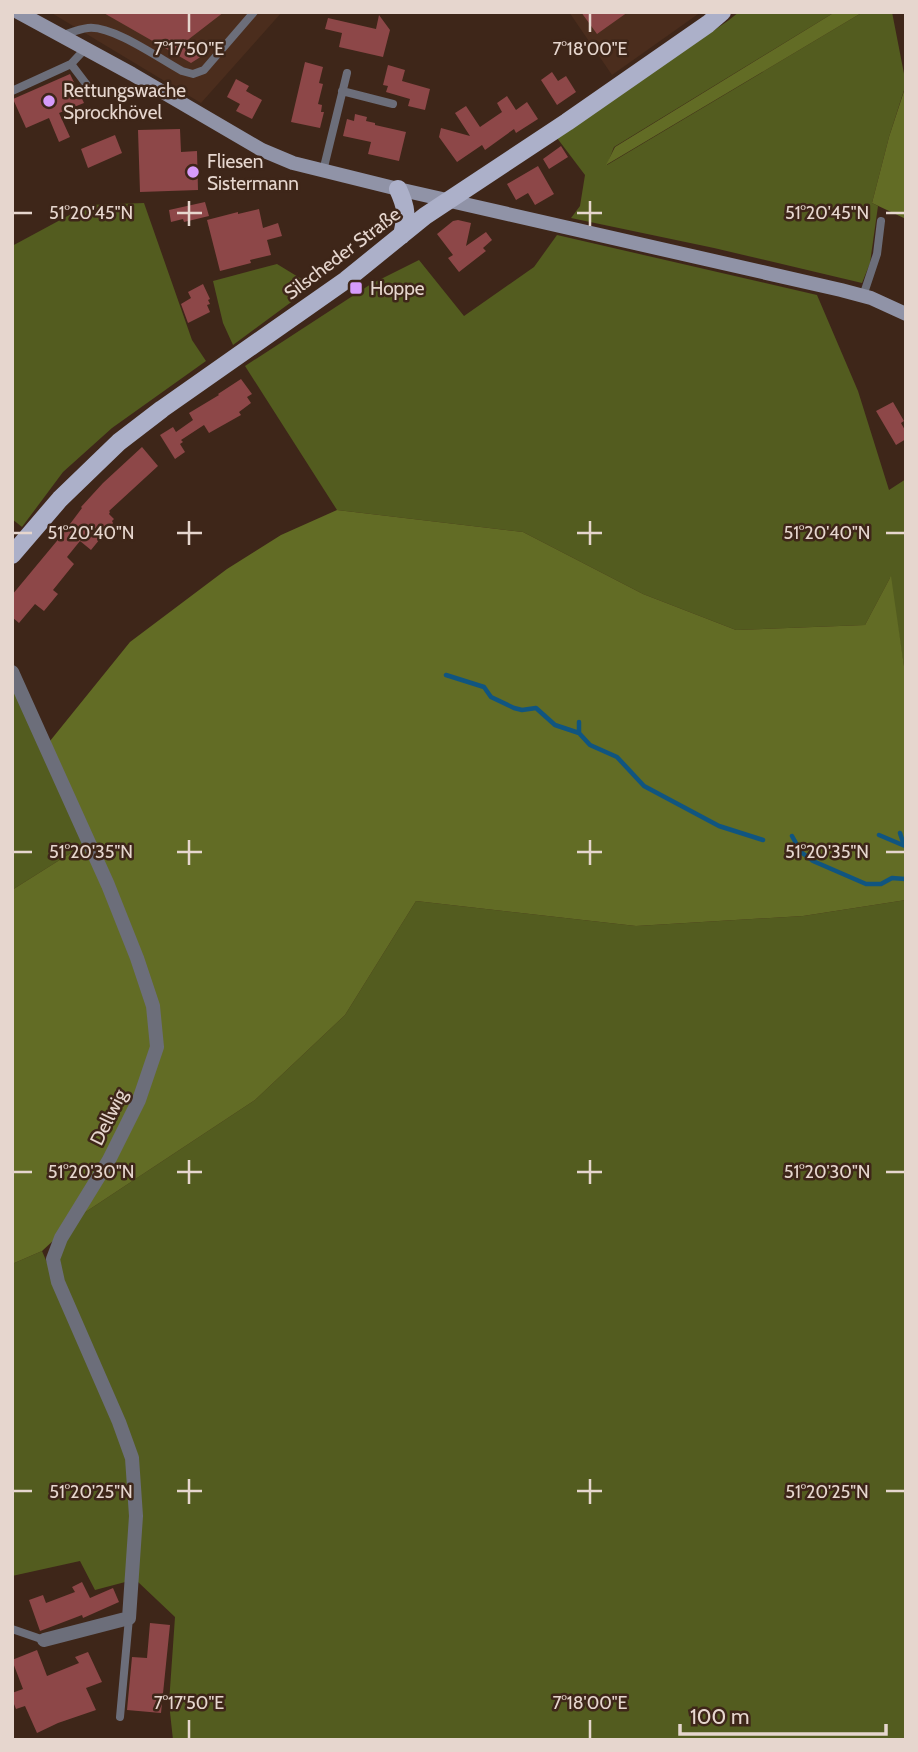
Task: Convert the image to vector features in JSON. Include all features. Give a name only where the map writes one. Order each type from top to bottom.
[{"type":"main road","points":[[18,12],[282,159],[398,190],[841,289],[906,314]]},
{"type":"main road","name":"Silscheder Straße","points":[[12,555],[60,499],[119,442],[346,280],[425,216],[567,122],[722,12]]},
{"type":"main road","points":[[398,190],[405,204],[407,217],[402,235]]},
{"type":"street","name":"Dellwig","points":[[12,671],[108,885],[153,1006],[157,1047],[139,1100],[109,1160],[61,1238],[53,1259],[58,1282],[132,1458],[136,1517],[129,1618]]},
{"type":"street","points":[[44,1640],[129,1618]]},
{"type":"lane","points":[[61,36],[88,27],[111,31],[182,71],[193,74],[204,70],[254,12]]},
{"type":"lane","points":[[12,91],[71,64],[85,49]]},
{"type":"lane","points":[[71,64],[90,89]]},
{"type":"lane","points":[[323,171],[347,73]]},
{"type":"lane","points":[[342,91],[393,104]]},
{"type":"lane","points":[[863,296],[877,254],[881,221]]},
{"type":"lane","points":[[120,1717],[129,1618]]},
{"type":"lane","points":[[12,1629],[44,1640]]},
{"type":"shaded area","points":[[50,12],[282,12],[201,103]]},
{"type":"shaded area","points":[[569,12],[701,12],[612,75]]},
{"type":"green space","points":[[739,12],[835,12],[614,147],[607,165],[863,12],[892,12],[906,84],[872,203],[878,206],[870,263],[862,283],[571,218],[580,206],[585,175],[557,138]]},
{"type":"green space","points":[[835,12],[863,12],[606,165],[615,147]]},
{"type":"green space","points":[[906,85],[906,219],[872,203]]},
{"type":"green space","points":[[144,203],[192,340],[206,361],[112,428],[63,472],[22,527],[12,519],[12,246],[88,205]]},
{"type":"green space","points":[[557,235],[817,295],[858,391],[889,490],[906,479],[906,680],[890,578],[865,625],[736,630],[643,594],[523,532],[337,510],[245,366],[371,284],[419,260],[464,316],[534,267]]},
{"type":"green space","points":[[277,264],[313,286],[233,345],[223,323],[213,281]]},
{"type":"green space","points":[[337,510],[523,532],[643,594],[736,630],[865,625],[891,576],[906,680],[906,900],[803,916],[636,926],[416,901],[345,1015],[255,1100],[81,1215],[42,1251],[12,1264],[12,890],[85,844],[50,741],[130,642],[227,569],[281,535]]},
{"type":"green space","points":[[12,678],[85,844],[12,890]]},
{"type":"green space","points":[[906,900],[906,1740],[173,1740],[169,1703],[175,1617],[137,1581],[140,1494],[61,1281],[59,1248],[81,1215],[255,1100],[345,1015],[416,901],[636,926],[803,916]]},
{"type":"green space","points":[[42,1251],[130,1461],[129,1581],[95,1590],[80,1561],[12,1576],[12,1264]]},
{"type":"building","points":[[102,12],[224,12],[189,39],[202,56],[191,63]]},
{"type":"building","points":[[581,12],[628,12],[597,34]]},
{"type":"building","points":[[379,15],[390,30],[383,57],[339,47],[342,33],[325,29],[328,18],[376,29]]},
{"type":"building","points":[[305,62],[323,67],[319,83],[323,84],[318,104],[322,105],[321,112],[324,112],[320,128],[291,122]]},
{"type":"building","points":[[388,65],[405,70],[402,81],[430,89],[425,110],[408,106],[410,99],[386,92],[388,86],[383,85]]},
{"type":"building","points":[[552,72],[558,81],[566,76],[576,92],[557,105],[541,80]]},
{"type":"building","name":"Rettungswache Sprockhövel","points":[[70,74],[84,103],[59,113],[70,137],[59,142],[49,118],[26,128],[13,99]]},
{"type":"building","points":[[236,79],[249,86],[246,91],[262,100],[252,119],[236,111],[240,104],[227,97]]},
{"type":"building","points":[[507,96],[516,110],[527,102],[538,119],[516,133],[514,129],[485,150],[482,145],[457,162],[439,137],[441,128],[470,136],[455,113],[466,106],[480,127],[502,112],[497,103]]},
{"type":"building","points":[[355,114],[367,117],[366,121],[375,125],[406,132],[399,161],[368,154],[371,142],[343,136],[347,119],[354,121]]},
{"type":"building","points":[[180,129],[181,152],[197,151],[198,190],[140,192],[138,130]]},
{"type":"building","points":[[115,135],[122,153],[88,168],[81,149]]},
{"type":"building","points":[[561,146],[568,157],[549,169],[543,159]]},
{"type":"building","points":[[538,166],[554,194],[535,205],[528,193],[516,200],[507,184]]},
{"type":"building","points":[[205,202],[209,216],[171,222],[169,210]]},
{"type":"building","points":[[259,209],[263,228],[278,223],[282,236],[267,240],[271,255],[220,271],[207,220]]},
{"type":"building","points":[[458,220],[471,223],[466,246],[486,232],[492,240],[483,248],[486,251],[459,272],[448,258],[453,255],[437,234]]},
{"type":"building","points":[[203,284],[210,299],[210,304],[207,305],[210,312],[188,323],[181,304],[191,298],[188,292]]},
{"type":"building","points":[[241,379],[252,394],[247,397],[251,403],[239,412],[241,415],[209,433],[204,425],[181,440],[183,442],[180,444],[185,452],[175,459],[160,435],[173,427],[176,432],[193,420],[189,413]]},
{"type":"building","points":[[893,402],[904,421],[901,423],[906,432],[906,439],[896,445],[876,411]]},
{"type":"building","points":[[142,447],[158,466],[109,511],[114,519],[113,523],[91,550],[80,541],[67,557],[74,564],[53,590],[58,594],[44,611],[35,604],[19,623],[12,617],[12,595],[61,536],[81,507]]},
{"type":"building","points":[[82,1582],[90,1598],[113,1588],[119,1602],[83,1618],[82,1615],[40,1631],[29,1600],[43,1595],[46,1603],[75,1592],[72,1587]]},
{"type":"building","points":[[150,1623],[170,1625],[161,1713],[127,1710],[132,1657],[147,1658]]},
{"type":"building","points":[[37,1650],[47,1676],[79,1663],[75,1657],[88,1652],[102,1682],[86,1688],[96,1710],[37,1733],[25,1706],[16,1709],[12,1699],[12,1693],[23,1689],[12,1660]]},
{"type":"waterway","points":[[446,675],[484,687],[491,697],[514,708],[536,708],[555,725],[579,733],[590,745],[617,757],[644,786],[719,826],[763,840]]},
{"type":"waterway","points":[[579,722],[579,733]]},
{"type":"waterway","points":[[900,833],[904,845]]},
{"type":"waterway","points":[[879,835],[905,846]]},
{"type":"waterway","points":[[792,836],[801,852],[813,861],[866,884],[881,884],[892,878],[905,879]]},
{"type":"place","name":"Rettungswache Sprockhövel","points":[[49,101]]},
{"type":"place","name":"Fliesen Sistermann","points":[[193,172]]},
{"type":"place","name":"Hoppe","points":[[356,288]]}]
